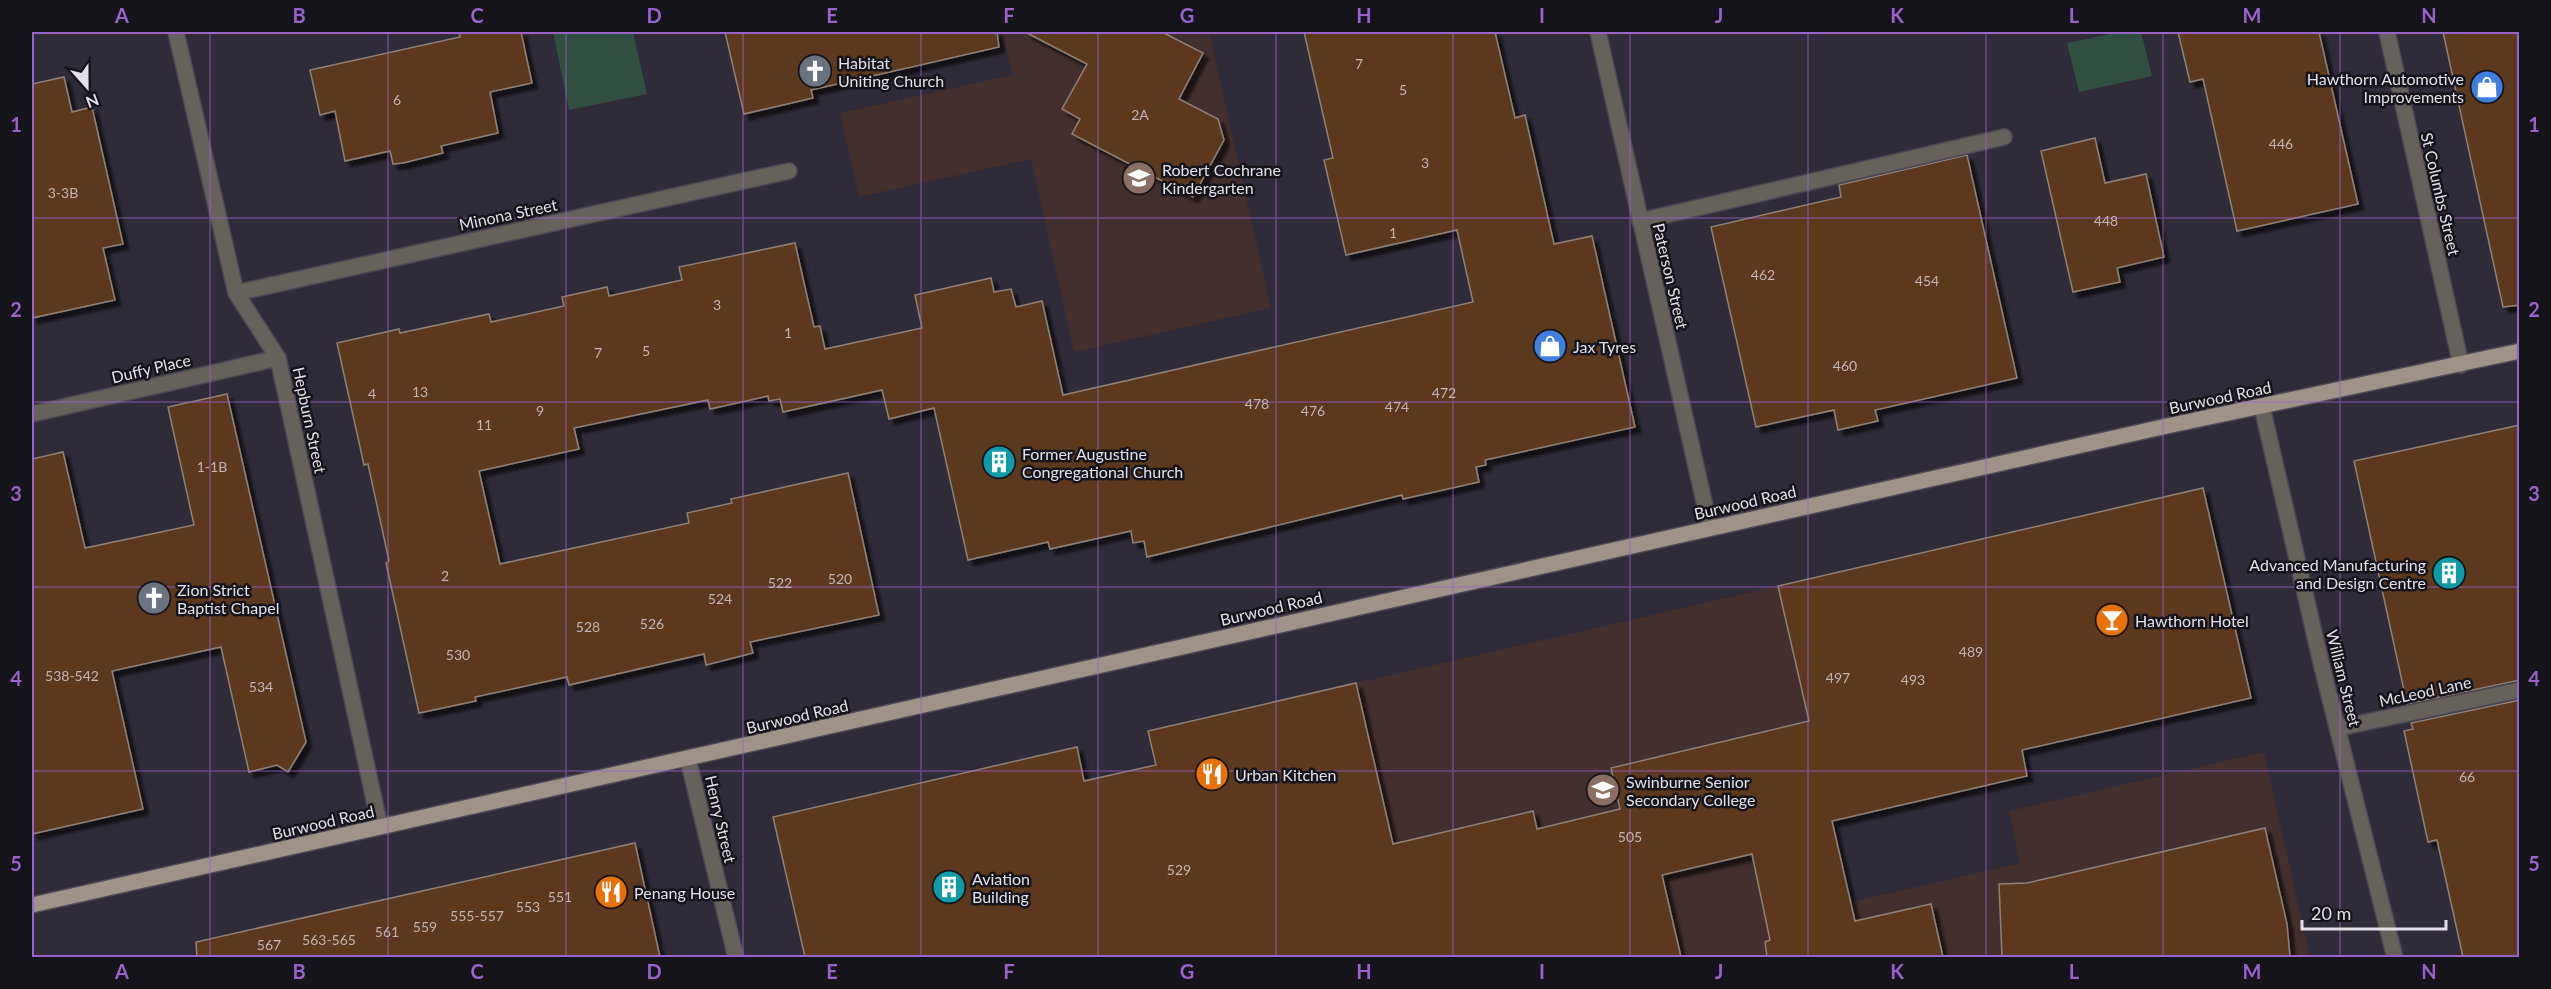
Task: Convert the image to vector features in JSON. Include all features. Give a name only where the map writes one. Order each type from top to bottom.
[{"type":"main road","name":"Burwood Road","points":[[32,904],[688,759],[1710,528],[2520,351]]},
{"type":"street","name":"Hepburn Street","points":[[176,32],[236,293],[278,358],[380,827]]},
{"type":"street","name":"Paterson Street","points":[[1598,32],[1710,528]]},
{"type":"street","name":"St Columbs Street","points":[[2387,32],[2460,365]]},
{"type":"street","points":[[1640,221],[2004,137]]},
{"type":"street","name":"Minona Street","points":[[236,293],[789,171]]},
{"type":"street","name":"Duffy Place","points":[[32,414],[278,358]]},
{"type":"street","name":"William Street","points":[[2262,407],[2322,667],[2395,957]]},
{"type":"street","name":"McLeod Lane","points":[[2338,728],[2520,690]]},
{"type":"street","name":"Henry Street","points":[[688,759],[736,957]]},
{"type":"shaded area","name":"Robert Cochrane Kindergarten","points":[[1002,32],[1209,32],[1271,308],[1074,352],[1031,159],[859,197],[840,113],[1012,75]]},
{"type":"shaded area","name":"Swinburne Senior Secondary College","points":[[1778,586],[1851,902],[2020,863],[2009,811],[2264,752],[2310,957],[1419,957],[1356,683]]},
{"type":"green space","points":[[553,32],[633,32],[647,94],[569,110]]},
{"type":"green space","points":[[2120,32],[2141,32],[2152,76],[2079,92],[2067,43]]},
{"type":"building","points":[[459,32],[521,32],[532,83],[490,92],[498,133],[441,146],[443,153],[403,163],[393,164],[390,151],[345,161],[335,111],[320,115],[310,70],[460,37]]},
{"type":"building","name":"Habitat Uniting Church","points":[[725,32],[997,32],[999,47],[811,90],[813,98],[744,114]]},
{"type":"building","points":[[1025,32],[1162,32],[1203,53],[1179,99],[1218,119],[1224,140],[1193,197],[1072,134],[1080,119],[1062,109],[1087,64]]},
{"type":"building","points":[[1304,32],[1495,32],[1515,118],[1525,115],[1554,244],[1592,236],[1635,427],[1485,460],[1486,465],[1476,467],[1479,482],[1403,499],[1402,495],[1147,557],[1144,541],[1133,543],[1131,531],[1050,549],[1048,542],[968,560],[934,408],[889,419],[882,390],[783,412],[780,399],[769,401],[768,396],[710,409],[708,400],[574,428],[579,449],[479,471],[500,564],[689,523],[687,513],[732,503],[731,499],[848,473],[879,615],[750,642],[753,653],[706,665],[704,654],[569,685],[567,677],[475,697],[476,701],[419,713],[386,563],[389,561],[368,464],[364,465],[337,343],[399,329],[400,333],[489,314],[491,322],[564,306],[562,297],[607,287],[609,296],[682,280],[679,267],[795,243],[814,327],[820,326],[825,349],[922,328],[915,295],[991,278],[994,292],[1011,289],[1016,307],[1042,301],[1063,395],[1473,302],[1457,230],[1346,255],[1324,160],[1333,158]]},
{"type":"building","points":[[2178,32],[2319,32],[2358,204],[2237,231],[2203,79],[2190,82]]},
{"type":"building","points":[[2443,32],[2520,32],[2520,305],[2503,307]]},
{"type":"building","points":[[64,77],[72,112],[92,107],[123,244],[103,248],[115,300],[32,318],[32,84]]},
{"type":"building","points":[[2095,138],[2105,183],[2146,174],[2164,257],[2117,268],[2120,282],[2073,292],[2041,151]]},
{"type":"building","points":[[1967,155],[2017,378],[1875,410],[1878,421],[1838,430],[1834,410],[1756,427],[1711,227],[1841,197],[1839,185]]},
{"type":"building","points":[[227,394],[306,742],[288,772],[277,765],[249,772],[221,647],[112,671],[143,809],[32,834],[32,459],[63,452],[85,548],[194,525],[168,407]]},
{"type":"building","name":"Advanced Manufacturing and Design Centre","points":[[2520,425],[2520,680],[2407,704],[2354,461]]},
{"type":"building","points":[[2203,488],[2251,698],[2022,750],[2027,776],[1832,821],[1855,921],[1931,904],[1943,957],[1767,957],[1765,942],[1770,940],[1752,854],[1662,875],[1681,957],[805,957],[773,817],[1077,747],[1084,781],[1156,765],[1148,731],[1356,683],[1393,844],[1533,811],[1537,829],[1620,809],[1611,768],[1809,721],[1778,586]]},
{"type":"building","points":[[2520,700],[2520,957],[2463,957],[2437,840],[2428,842],[2404,731],[2413,729],[2411,723]]},
{"type":"building","points":[[2265,828],[2287,924],[2290,957],[2002,957],[1999,884],[2027,883]]},
{"type":"building","points":[[635,843],[660,957],[197,957],[196,942]]},
{"type":"place","name":"Habitat Uniting Church","points":[[815,71]]},
{"type":"place","name":"Hawthorn Automotive Improvements","points":[[2487,87]]},
{"type":"place","name":"Robert Cochrane Kindergarten","points":[[1139,178]]},
{"type":"place","name":"Jax Tyres","points":[[1550,346]]},
{"type":"place","name":"Former Augustine Congregational Church","points":[[999,462]]},
{"type":"place","name":"Advanced Manufacturing and Design Centre","points":[[2449,573]]},
{"type":"place","name":"Zion Strict Baptist Chapel","points":[[154,598]]},
{"type":"place","name":"Hawthorn Hotel","points":[[2112,620]]},
{"type":"place","name":"Urban Kitchen","points":[[1212,774]]},
{"type":"place","name":"Swinburne Senior Secondary College","points":[[1603,790]]},
{"type":"place","name":"Aviation Building","points":[[949,887]]},
{"type":"place","name":"Penang House","points":[[611,892]]}]
